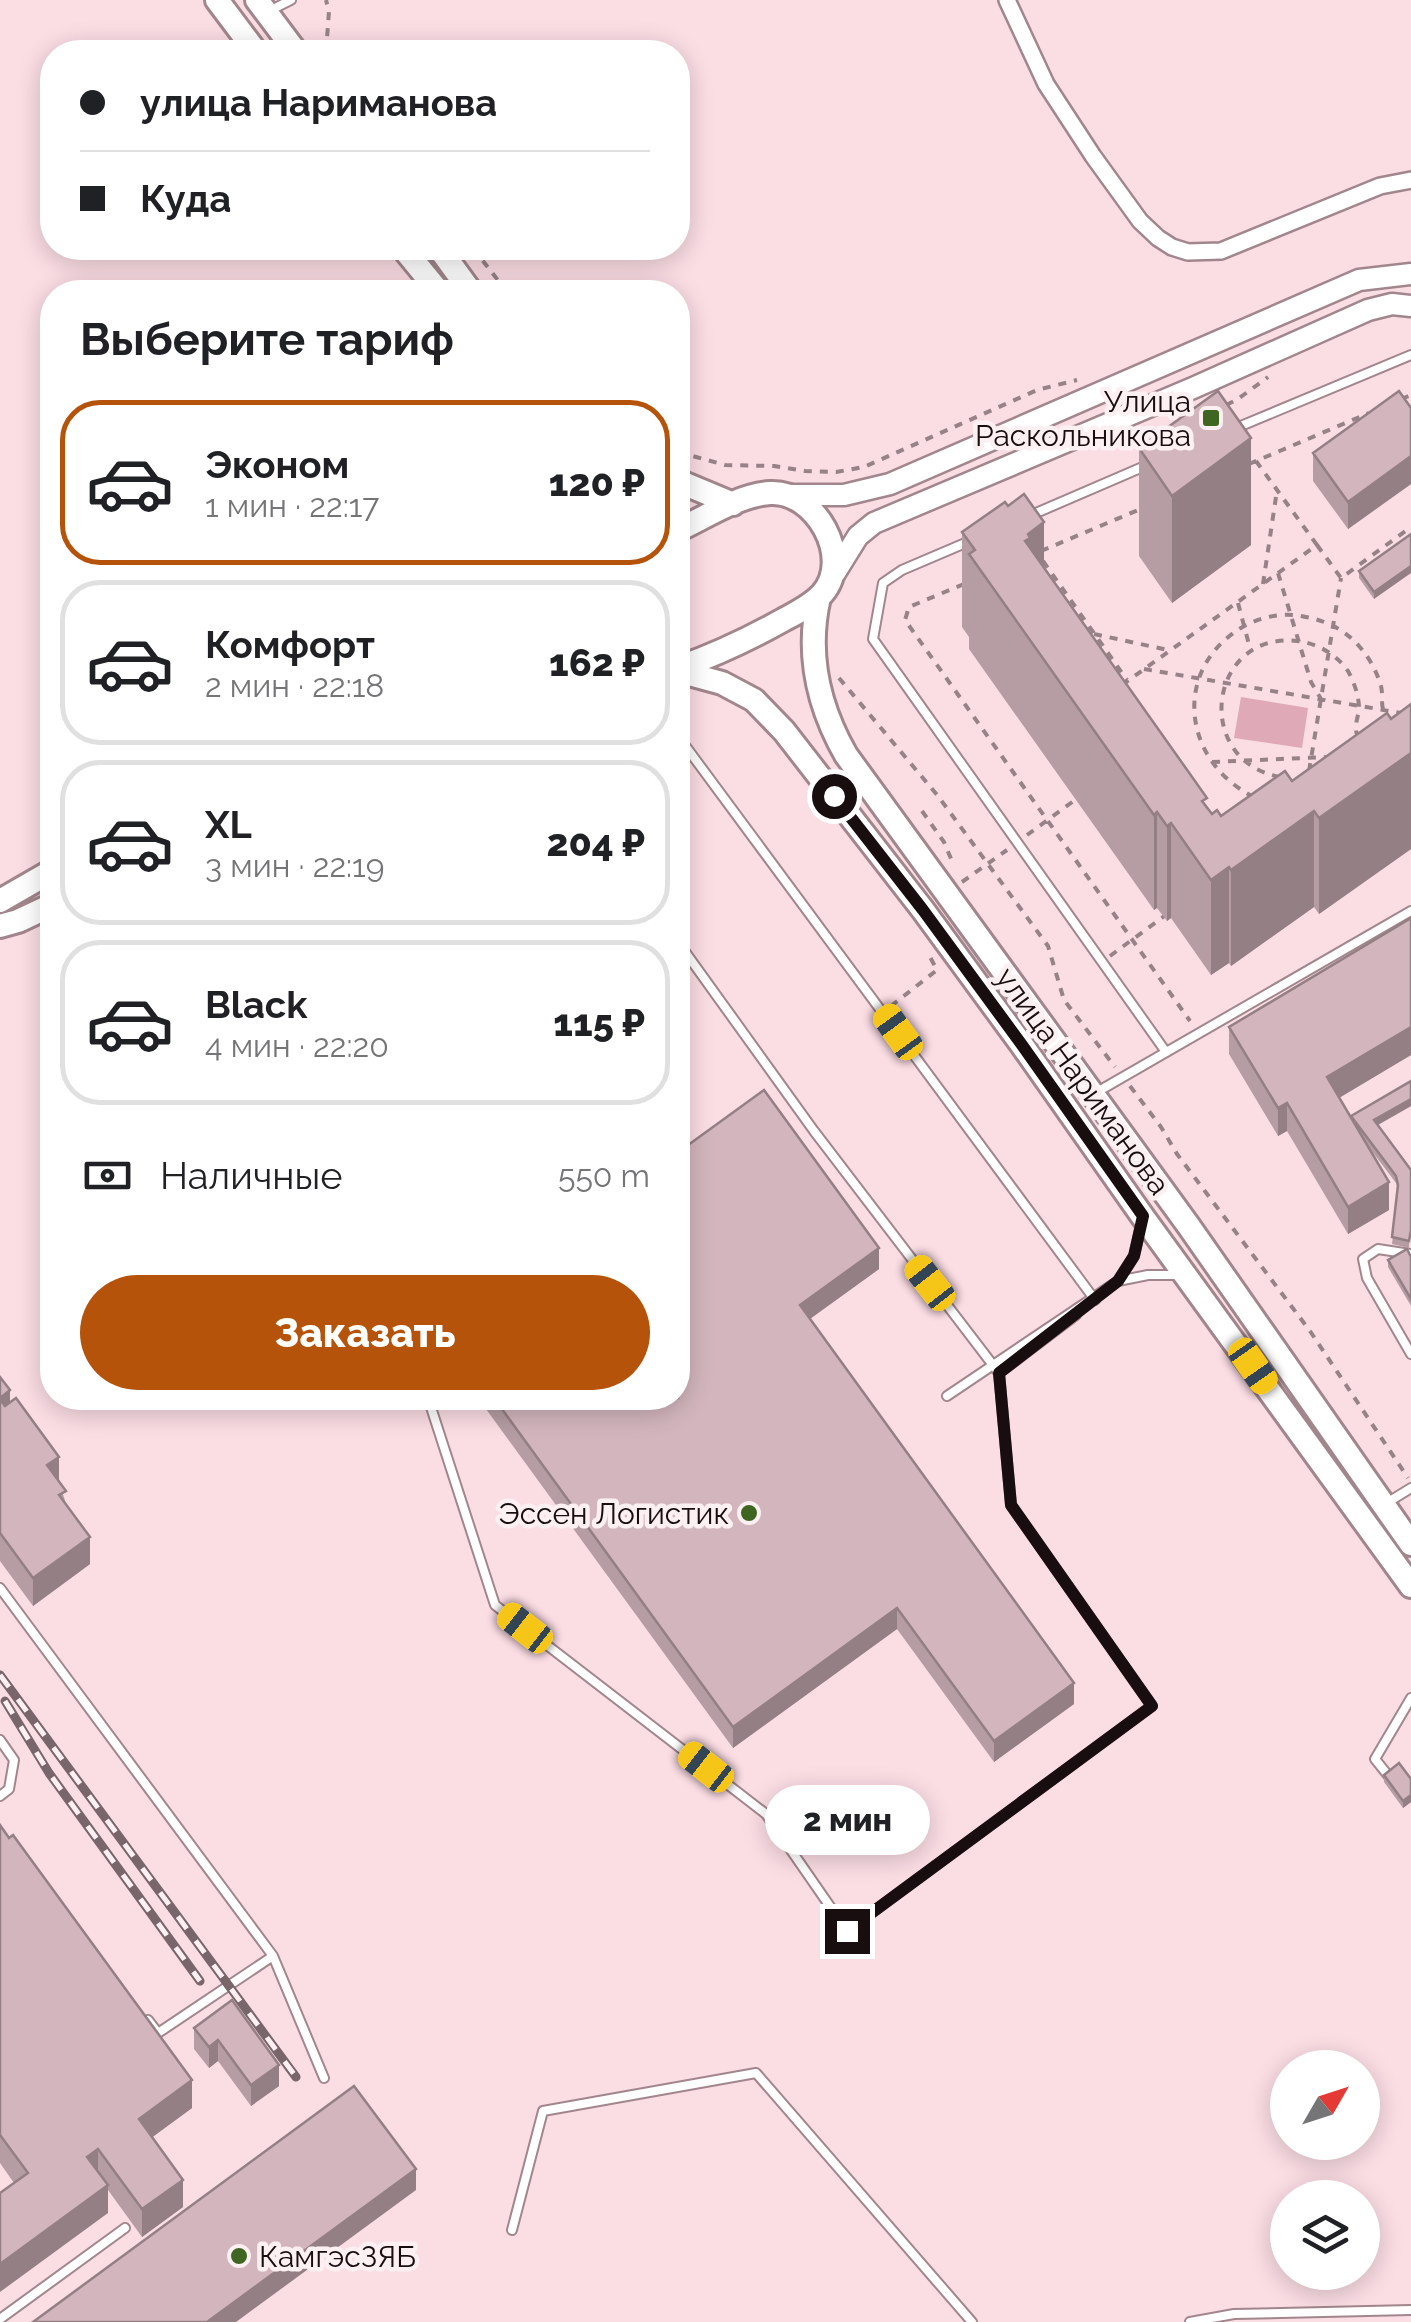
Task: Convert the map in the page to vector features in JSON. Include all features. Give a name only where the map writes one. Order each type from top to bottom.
[{"type":"main road","points":[[217,0],[247,40]]},
{"type":"main road","points":[[262,6],[287,40]]},
{"type":"main road","points":[[413,260],[428,280]]},
{"type":"main road","points":[[447,260],[463,280]]},
{"type":"main road","points":[[690,486],[733,504]]},
{"type":"main road","points":[[690,524],[759,494],[786,495],[801,502],[824,527],[831,541],[834,573],[819,597],[754,636],[690,665]]},
{"type":"main road","name":"улица Нариманова","points":[[819,597],[814,622],[815,672],[832,732],[846,755],[1094,1094],[1411,1544]]},
{"type":"main road","name":"улица Нариманова","points":[[690,673],[722,682],[754,700],[784,731],[944,938],[1411,1586]]},
{"type":"main road","points":[[0,901],[40,878]]},
{"type":"main road","points":[[0,926],[40,911]]},
{"type":"street","points":[[1006,0],[1046,84],[1093,156],[1140,221],[1172,246],[1188,252],[1221,251],[1380,186],[1411,180]]},
{"type":"street","points":[[786,495],[844,495],[890,484],[1359,280],[1411,274]]},
{"type":"street","points":[[834,573],[858,536],[874,523],[1368,310],[1392,304],[1411,306]]},
{"type":"lane","points":[[262,6],[291,0]]},
{"type":"lane","points":[[1224,433],[1411,355]]},
{"type":"lane","points":[[1027,516],[1152,463]]},
{"type":"lane","points":[[974,539],[902,570],[883,584],[873,639],[1166,1052]]},
{"type":"lane","points":[[690,752],[1095,1300]]},
{"type":"lane","points":[[1094,1094],[1411,911]]},
{"type":"lane","points":[[432,1410],[495,1605],[766,1814],[847,1931],[1152,1706],[1011,1505],[999,1373],[814,1132],[690,959]]},
{"type":"lane","points":[[999,1373],[1118,1281],[1134,1256],[1143,1216]]},
{"type":"lane","points":[[1411,1254],[1378,1250],[1363,1259],[1367,1278],[1411,1354]]},
{"type":"lane","points":[[947,1396],[1118,1281],[1148,1275],[1187,1275]]},
{"type":"lane","points":[[1384,1505],[1411,1484]]},
{"type":"lane","points":[[0,1588],[273,1956],[324,2078]]},
{"type":"lane","points":[[1399,1789],[1375,1759],[1411,1698]]},
{"type":"lane","points":[[0,1740],[14,1760],[9,1790],[0,1796]]},
{"type":"lane","points":[[146,2018],[158,2033],[273,1956]]},
{"type":"lane","points":[[512,2230],[543,2111],[756,2073],[972,2322]]},
{"type":"lane","points":[[0,2319],[125,2228]]},
{"type":"lane","points":[[1190,2322],[1234,2314],[1411,2310]]},
{"type":"path","points":[[326,0],[327,40]]},
{"type":"path","points":[[483,260],[498,280]]},
{"type":"path","points":[[1221,407],[1238,400],[1278,368]]},
{"type":"path","points":[[690,455],[725,464],[805,471],[836,472],[864,467],[1037,390],[1092,376]]},
{"type":"path","points":[[1394,402],[1411,395]]},
{"type":"path","points":[[1238,468],[1376,410]]},
{"type":"path","points":[[1136,433],[1169,429]]},
{"type":"path","points":[[1256,460],[1341,578]]},
{"type":"path","points":[[1262,584],[1278,490]]},
{"type":"path","points":[[1128,681],[1037,553],[1147,507]]},
{"type":"path","points":[[1320,771],[1306,776],[1341,578],[1411,527]]},
{"type":"path","points":[[1114,691],[1317,545]]},
{"type":"path","points":[[1278,573],[1311,682],[1321,699]]},
{"type":"path","points":[[964,584],[909,607],[905,620],[1199,1034]]},
{"type":"path","points":[[1238,602],[1251,652]]},
{"type":"path","points":[[1258,800],[1237,789],[1210,762],[1197,734],[1194,712],[1196,688],[1204,667],[1217,648],[1244,626],[1276,615],[1290,615],[1322,620],[1342,631],[1360,646],[1373,665],[1392,731]]},
{"type":"path","points":[[1094,634],[1170,650]]},
{"type":"path","points":[[1286,778],[1252,767],[1228,742],[1222,725],[1220,708],[1226,683],[1251,652],[1271,642],[1298,641],[1337,658],[1356,688],[1359,706],[1355,724],[1360,740]]},
{"type":"path","points":[[1144,669],[1411,715]]},
{"type":"path","points":[[833,671],[938,796],[1048,946],[1064,1000],[1310,1331],[1411,1484]]},
{"type":"path","points":[[1210,762],[1340,756]]},
{"type":"path","points":[[922,811],[944,842],[955,869]]},
{"type":"path","points":[[1102,961],[1178,906]]},
{"type":"path","points":[[886,1010],[937,970],[928,953]]},
{"type":"shaded area","points":[[1241,697],[1308,708],[1302,748],[1234,738]]},
{"type":"building","points":[[1218,391],[1251,438],[1172,496],[1139,448]]},
{"type":"building","points":[[1399,391],[1411,408],[1411,456],[1348,502],[1313,453]]},
{"type":"building","points":[[1024,494],[1044,522],[1025,541],[1207,798],[1202,801],[1212,814],[1217,810],[1221,816],[1285,771],[1292,781],[1387,713],[1391,719],[1411,704],[1411,753],[1319,818],[1314,811],[1211,880],[1171,823],[1167,826],[1157,812],[1154,815],[969,554],[975,550],[962,532],[1005,502],[1008,506]]},
{"type":"building","points":[[1411,534],[1411,566],[1374,592],[1359,571]]},
{"type":"building","points":[[1411,918],[1411,1027],[1327,1077],[1389,1182],[1348,1207],[1287,1103],[1278,1108],[1229,1027]]},
{"type":"building","points":[[1411,1081],[1411,1099],[1374,1120],[1411,1170],[1409,1241],[1392,1237],[1396,1176],[1351,1116]]},
{"type":"building","name":"Эссен Логистик","points":[[764,1090],[879,1248],[800,1305],[1074,1683],[994,1741],[897,1608],[733,1727],[503,1410],[690,1410],[690,1144]]},
{"type":"building","points":[[1407,1249],[1411,1257],[1411,1299],[1388,1260]]},
{"type":"building","points":[[0,1377],[10,1390],[0,1398]]},
{"type":"building","points":[[16,1398],[59,1457],[47,1465],[66,1491],[59,1495],[90,1537],[33,1578],[0,1533],[0,1399],[5,1406]]},
{"type":"building","points":[[1399,1763],[1411,1779],[1411,1795],[1403,1801],[1384,1775]]},
{"type":"building","points":[[0,1825],[9,1838],[13,1835],[192,2080],[139,2119],[183,2180],[142,2209],[98,2149],[87,2157],[108,2185],[0,2264],[0,2193],[28,2173],[0,2135]]},
{"type":"building","points":[[232,2000],[279,2065],[251,2085],[218,2040],[209,2047],[194,2028]]},
{"type":"building","name":"КамгэсЗЯБ","points":[[354,2086],[416,2169],[207,2322],[33,2322]]},
{"type":"railway","points":[[0,1675],[296,2077]]},
{"type":"railway","points":[[5,1701],[49,1773],[200,1981]]},
{"type":"place","name":"Улица Раскольникова","points":[[1211,418]]},
{"type":"place","name":"Эссен Логистик","points":[[749,1513]]},
{"type":"place","name":"КамгэсЗЯБ","points":[[239,2256]]},
{"type":"route","points":[[834,796],[923,910],[1143,1216],[1134,1256],[1118,1281],[999,1373],[1011,1505],[1152,1706],[847,1931]]}]
